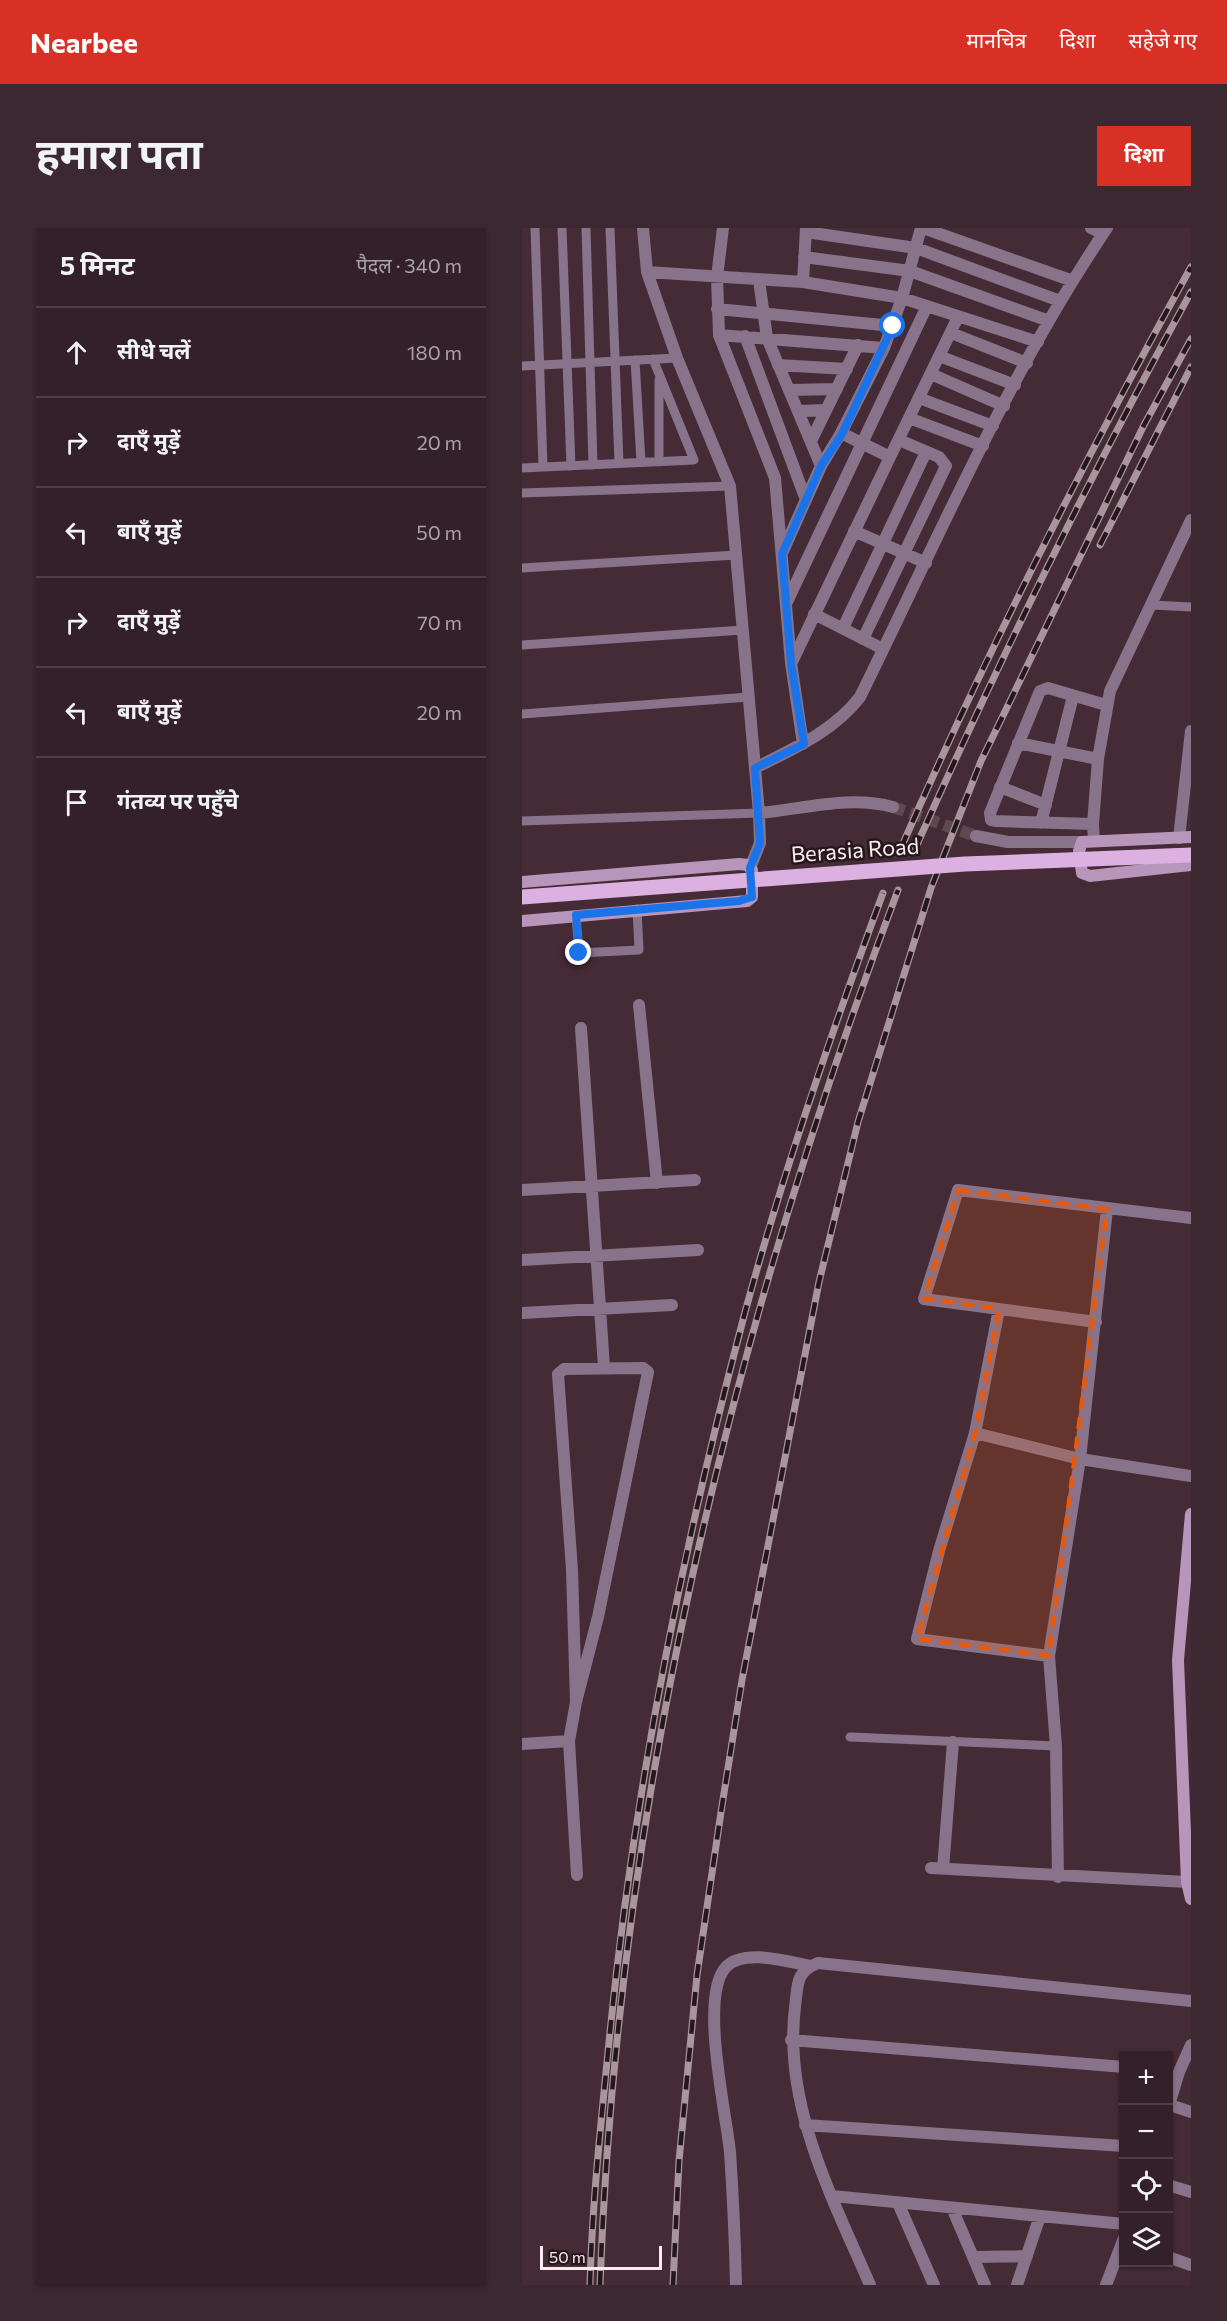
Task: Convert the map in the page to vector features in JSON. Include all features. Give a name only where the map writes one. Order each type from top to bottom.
[{"type":"main road","name":"Berasia Road","points":[[522,897],[977,864],[1191,855]]},
{"type":"street","points":[[522,921],[747,900],[752,897],[750,868],[760,843],[759,813],[730,486],[677,358],[647,272],[643,228]]},
{"type":"street","points":[[723,228],[717,277],[719,335],[775,478],[791,663],[804,744]]},
{"type":"street","points":[[782,554],[821,466],[842,434],[884,348],[902,298],[922,228],[1073,281]]},
{"type":"street","points":[[755,768],[804,744],[850,709],[860,697],[993,426],[1060,301],[1105,231],[1091,228]]},
{"type":"street","points":[[803,282],[806,230],[916,248],[1060,301]]},
{"type":"street","points":[[804,257],[910,271],[1050,321]]},
{"type":"street","points":[[647,272],[803,282],[902,298],[1038,342]]},
{"type":"street","points":[[759,280],[767,338],[821,466]]},
{"type":"street","points":[[786,605],[927,306]]},
{"type":"street","points":[[717,309],[893,326]]},
{"type":"street","points":[[791,663],[958,317]]},
{"type":"street","points":[[951,333],[1027,363]]},
{"type":"street","points":[[719,335],[884,348]]},
{"type":"street","points":[[745,336],[806,500]]},
{"type":"street","points":[[811,441],[858,345]]},
{"type":"street","points":[[939,356],[1015,385]]},
{"type":"street","points":[[778,365],[847,369]]},
{"type":"street","points":[[931,374],[1004,406]]},
{"type":"street","points":[[789,390],[837,389]]},
{"type":"street","points":[[919,398],[993,426]]},
{"type":"street","points":[[798,411],[826,410]]},
{"type":"street","points":[[909,418],[983,446]]},
{"type":"street","points":[[842,434],[890,457]]},
{"type":"street","points":[[863,639],[946,466],[939,457],[898,440]]},
{"type":"street","points":[[843,628],[926,452]]},
{"type":"street","points":[[1191,520],[1186,542],[1116,678],[1106,705],[1098,759],[1093,824],[1088,842],[1079,851],[1082,873],[1090,876],[1191,865]]},
{"type":"street","points":[[854,531],[926,563]]},
{"type":"street","points":[[814,614],[884,649]]},
{"type":"street","points":[[1093,824],[1041,824],[991,820],[990,813],[1040,691],[1048,688],[1106,705]]},
{"type":"street","points":[[1041,824],[1073,696]]},
{"type":"street","points":[[976,836],[1008,842],[1088,842],[1185,837],[1191,731]]},
{"type":"street","points":[[1018,743],[1098,759]]},
{"type":"street","points":[[1000,787],[1046,805]]},
{"type":"street","points":[[759,813],[843,802],[875,802],[893,807]]},
{"type":"street","points":[[522,882],[739,864],[750,868]]},
{"type":"street","points":[[639,1005],[657,1183]]},
{"type":"street","points":[[581,1028],[604,1367]]},
{"type":"street","points":[[522,1190],[695,1180]]},
{"type":"street","points":[[1096,1322],[924,1299],[958,1190],[1191,1218]]},
{"type":"street","points":[[1058,1877],[1056,1746],[1049,1656],[1080,1459],[1107,1209]]},
{"type":"street","points":[[522,1260],[698,1250]]},
{"type":"street","points":[[522,1313],[672,1305]]},
{"type":"street","points":[[999,1309],[975,1433],[939,1551],[917,1639],[1049,1656]]},
{"type":"street","points":[[576,1702],[571,1540],[558,1374],[564,1369],[643,1368],[648,1372],[598,1617],[576,1702],[569,1741],[577,1875]]},
{"type":"street","points":[[975,1433],[1080,1459],[1191,1476]]},
{"type":"street","points":[[1191,1514],[1178,1660],[1187,1882],[1191,1899]]},
{"type":"street","points":[[522,1744],[569,1741]]},
{"type":"street","points":[[953,1742],[937,1868],[1058,1877],[1187,1882]]},
{"type":"street","points":[[736,2285],[730,2152],[715,2034],[714,2000],[718,1980],[727,1966],[741,1959],[759,1957],[811,1966]]},
{"type":"street","points":[[870,2285],[805,2125],[791,2040],[799,1976],[818,1963],[1191,2001]]},
{"type":"street","points":[[791,2040],[1119,2067]]},
{"type":"street","points":[[1169,2105],[1174,2071],[1191,2045]]},
{"type":"street","points":[[1173,2108],[1191,2112]]},
{"type":"street","points":[[805,2125],[1119,2146]]},
{"type":"street","points":[[1173,2187],[1191,2192]]},
{"type":"street","points":[[832,2196],[1119,2224]]},
{"type":"street","points":[[898,2203],[934,2285]]},
{"type":"street","points":[[952,2208],[986,2285]]},
{"type":"street","points":[[1017,2285],[1040,2216]]},
{"type":"street","points":[[1106,2285],[1119,2251]]},
{"type":"street","points":[[973,2257],[1027,2256]]},
{"type":"street","points":[[1173,2260],[1191,2265]]},
{"type":"lane","points":[[535,228],[543,467]]},
{"type":"lane","points":[[562,228],[571,466]]},
{"type":"lane","points":[[586,228],[592,465]]},
{"type":"lane","points":[[610,228],[619,464]]},
{"type":"lane","points":[[522,366],[677,358]]},
{"type":"lane","points":[[522,468],[694,460],[653,359]]},
{"type":"lane","points":[[635,360],[641,462]]},
{"type":"lane","points":[[659,462],[660,376]]},
{"type":"lane","points":[[522,493],[730,486]]},
{"type":"lane","points":[[522,568],[737,555]]},
{"type":"lane","points":[[1152,605],[1191,607]]},
{"type":"lane","points":[[522,645],[743,630]]},
{"type":"lane","points":[[522,714],[749,697]]},
{"type":"lane","points":[[522,821],[759,813]]},
{"type":"lane","points":[[576,915],[579,953],[639,950],[637,909]]},
{"type":"lane","points":[[850,1737],[1056,1746]]},
{"type":"highlighted area","points":[[958,1190],[1107,1209],[1049,1656],[917,1639],[975,1433],[999,1309],[924,1299]]},
{"type":"tunnel","points":[[893,807],[976,836]]},
{"type":"railway","points":[[901,848],[968,700],[1039,554],[1191,267]]},
{"type":"railway","points":[[915,849],[1047,568],[1191,292]]},
{"type":"railway","points":[[673,2285],[679,2161],[697,1975],[721,1812],[742,1680],[819,1282],[858,1122],[931,888],[981,761],[1144,425],[1191,339]]},
{"type":"railway","points":[[1100,545],[1191,367]]},
{"type":"railway","points":[[600,2285],[611,2107],[630,1929],[657,1752],[692,1576],[734,1401],[783,1229],[838,1058],[898,890]]},
{"type":"railway","points":[[590,2285],[597,2164],[619,1950],[646,1767],[680,1586],[721,1405],[759,1263],[809,1103],[883,893]]},
{"type":"route","points":[[579,953],[576,915],[739,901],[752,897],[752,870],[750,868],[757,856],[760,843],[755,768],[804,744],[791,663],[782,554],[821,466],[842,434],[893,326]]}]
